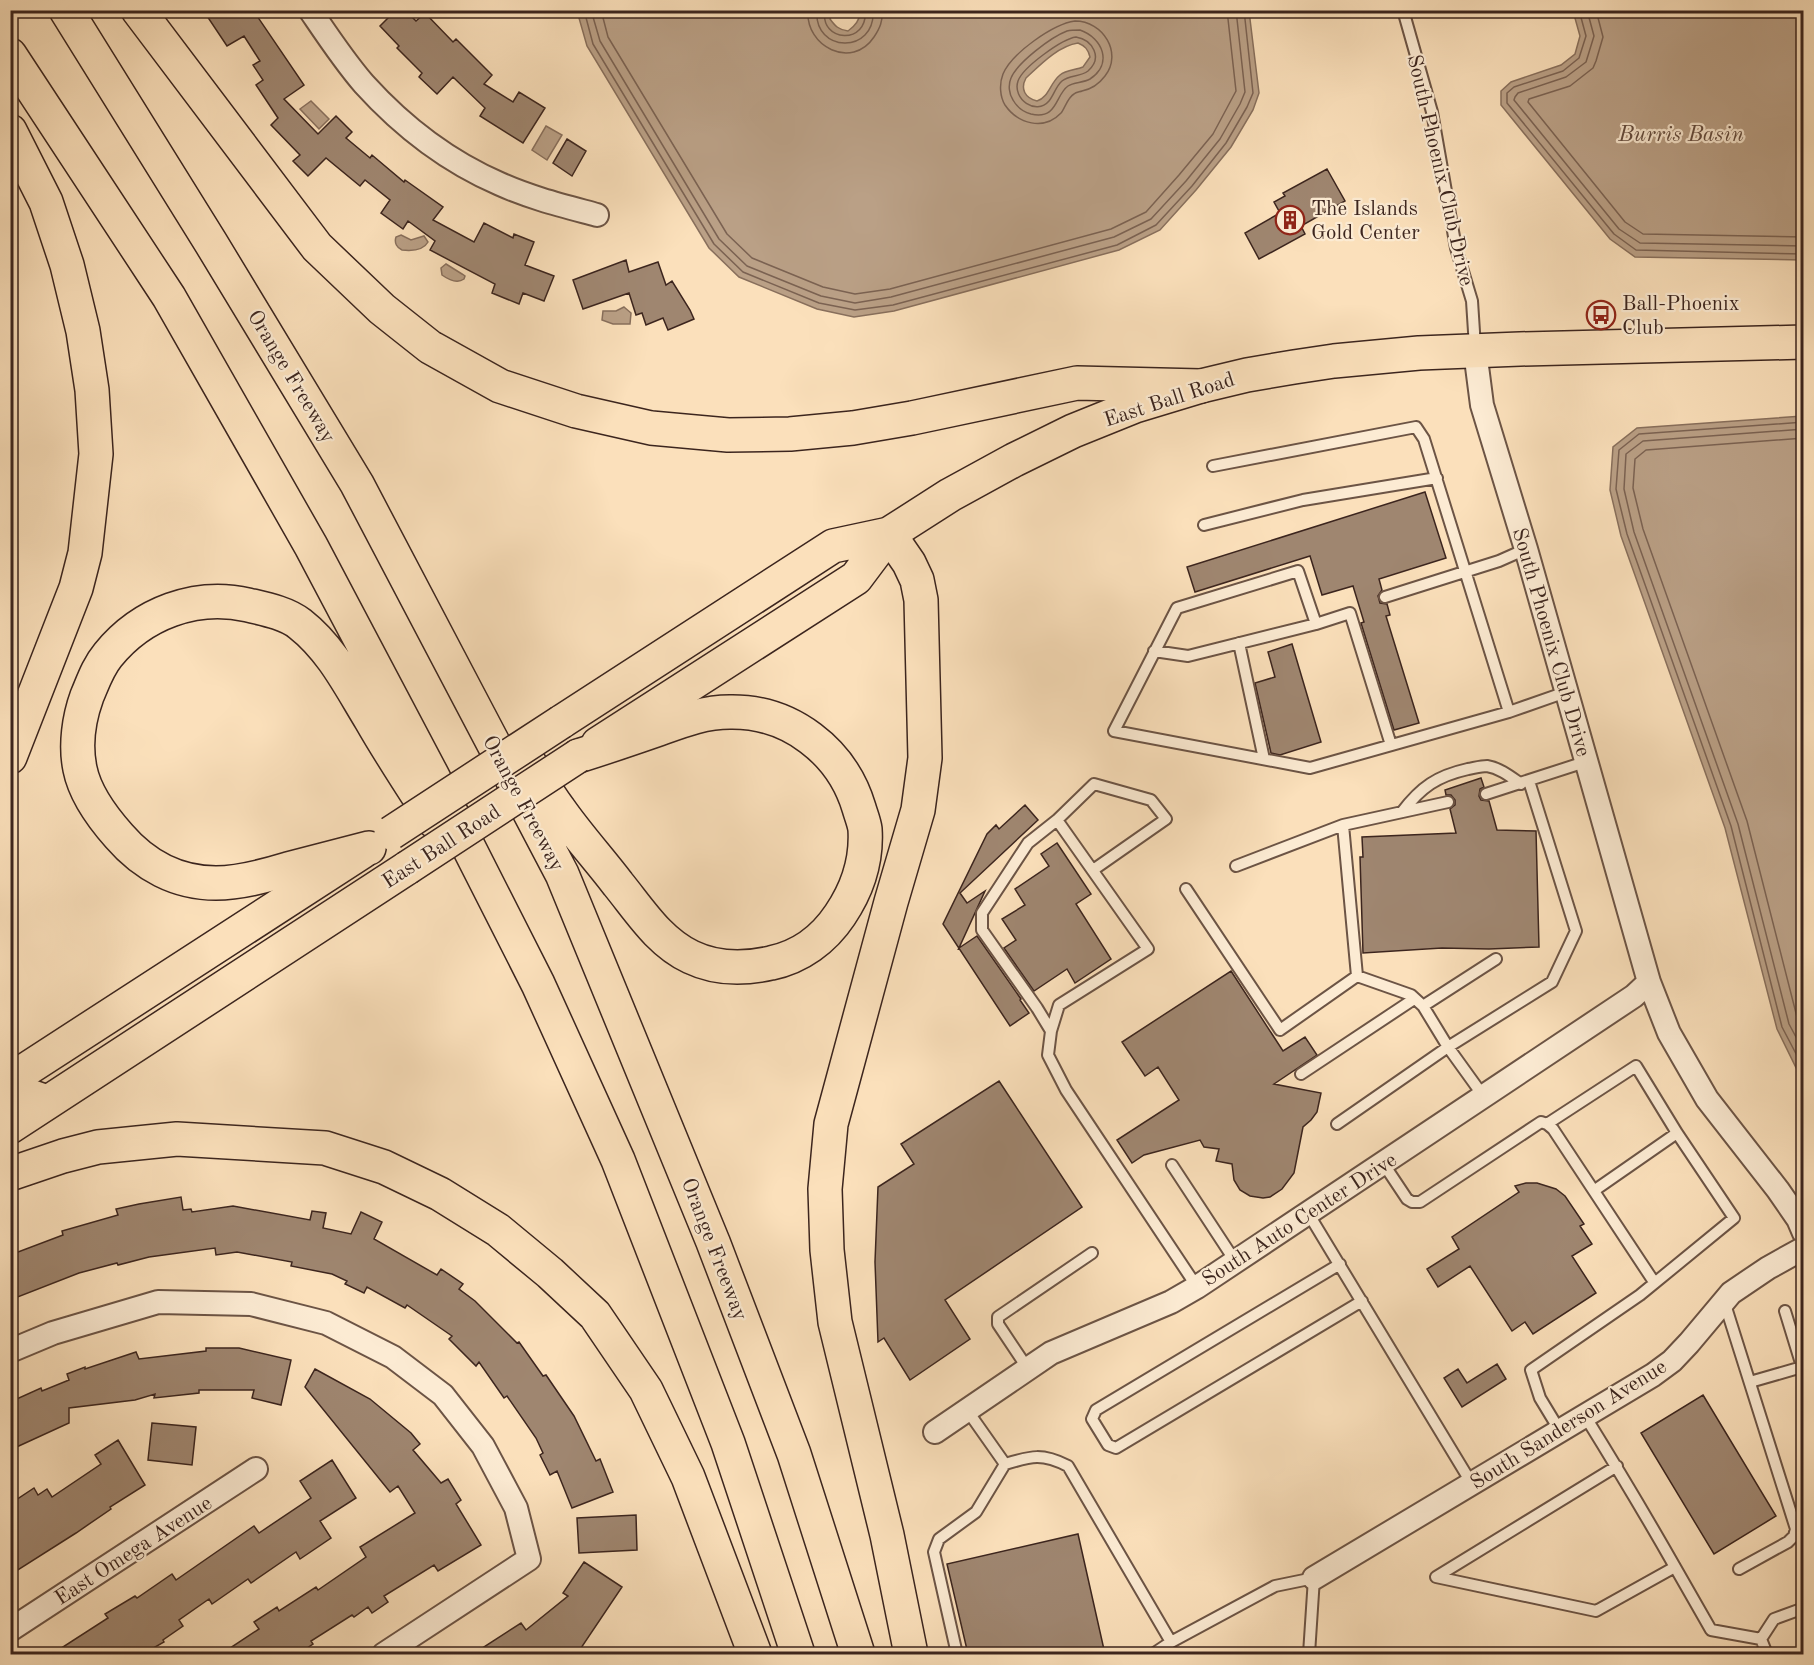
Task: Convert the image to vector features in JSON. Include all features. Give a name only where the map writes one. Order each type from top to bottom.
[{"type":"main road","name":"Orange Freeway","points":[[66,10],[357,484],[562,874],[722,1264],[794,1454],[858,1654]]},
{"type":"main road","points":[[138,10],[317,247],[382,309],[430,346],[500,386],[576,411],[651,428],[728,435],[790,434],[853,428],[912,418],[1077,383],[1201,386]]},
{"type":"main road","points":[[10,56],[169,297],[264,463],[311,546],[416,744],[538,984],[618,1160],[720,1421],[798,1654]]},
{"type":"main road","points":[[10,131],[46,202],[67,265],[83,331],[91,380],[96,454],[85,554],[76,588],[10,757]]},
{"type":"main road","name":"East Ball Road","points":[[10,1080],[833,546],[889,534],[968,485],[1073,431],[1135,406],[1201,386],[1247,375],[1334,361],[1419,353],[1803,342]]},
{"type":"main road","points":[[357,484],[558,809],[652,927],[672,946],[692,957],[723,966],[757,966],[777,962],[800,953],[817,942],[833,925],[848,903],[858,882],[865,855],[865,828],[854,792],[835,761],[817,742],[800,730],[779,719],[756,713],[732,711],[706,713],[578,756]]},
{"type":"main road","points":[[889,534],[917,579],[921,600],[925,758],[918,810],[831,1125],[825,1189],[827,1250],[835,1322],[887,1535],[911,1654]]},
{"type":"main road","name":"East Ball Road","points":[[10,1127],[578,756],[856,578],[889,534]]},
{"type":"main road","points":[[380,840],[254,879],[216,883],[183,879],[155,868],[127,846],[105,820],[88,791],[80,769],[80,716],[95,675],[107,656],[125,637],[148,619],[172,608],[205,601],[226,601],[264,608],[299,623],[327,650],[538,984]]},
{"type":"main road","points":[[10,1089],[47,1102]]},
{"type":"main road","points":[[10,1174],[98,1147],[177,1139],[325,1148],[394,1172],[440,1194],[498,1230],[550,1273],[595,1315],[646,1390],[688,1477],[755,1654]]},
{"type":"street","points":[[310,10],[364,84],[403,123],[426,141],[499,183],[525,194],[597,215]]},
{"type":"street","name":"South Phoenix Club Drive","points":[[1475,351],[1482,405],[1526,549],[1649,982],[1669,1033],[1707,1099],[1778,1190],[1798,1219],[1803,1233]]},
{"type":"street","name":"South Auto Center Drive","points":[[935,1432],[1051,1353],[1171,1302],[1197,1287],[1634,996],[1649,982]]},
{"type":"street","name":"South Sanderson Avenue","points":[[1314,1578],[1653,1376],[1689,1343],[1731,1293],[1803,1248]]},
{"type":"street","points":[[10,1351],[53,1333],[158,1302],[250,1304],[326,1323],[393,1357],[443,1395],[483,1446],[516,1508],[529,1559],[384,1654]]},
{"type":"street","name":"East Omega Avenue","points":[[10,1630],[256,1470]]},
{"type":"lane","name":"South Phoenix Club Drive","points":[[1403,10],[1431,112],[1456,248],[1472,301],[1475,351]]},
{"type":"lane","points":[[1213,466],[1416,427],[1424,439],[1437,478],[1509,711]]},
{"type":"lane","points":[[1204,525],[1303,500],[1437,478]]},
{"type":"lane","points":[[1384,597],[1499,561],[1526,549]]},
{"type":"lane","points":[[1316,624],[1298,571],[1177,608],[1114,731],[1311,768],[1509,711],[1566,692]]},
{"type":"lane","points":[[1154,651],[1188,657],[1316,624],[1354,609],[1391,745]]},
{"type":"lane","points":[[1239,644],[1264,759]]},
{"type":"lane","points":[[1486,794],[1586,762]]},
{"type":"lane","points":[[1337,1124],[1448,1047],[1552,982],[1576,931],[1525,782],[1485,766],[1449,774],[1429,784],[1413,797],[1402,812]]},
{"type":"lane","points":[[1051,1031],[982,930],[982,913],[1028,843],[1094,784],[1151,801],[1166,819],[1093,870]]},
{"type":"lane","points":[[1236,866],[1343,825],[1448,802]]},
{"type":"lane","points":[[1057,819],[1148,949],[1059,1005],[1051,1031],[1048,1055],[1066,1090],[1197,1287]]},
{"type":"lane","points":[[1343,825],[1357,976]]},
{"type":"lane","points":[[1186,889],[1280,1030],[1357,976]]},
{"type":"lane","points":[[1301,1074],[1418,1002],[1496,959]]},
{"type":"lane","points":[[1357,976],[1411,995],[1484,1097]]},
{"type":"lane","points":[[1547,1124],[1636,1066],[1677,1133],[1734,1218],[1640,1295],[1532,1370],[1540,1398],[1560,1431]]},
{"type":"lane","points":[[1383,1163],[1407,1199],[1420,1202],[1541,1122],[1547,1124],[1553,1129],[1595,1190],[1654,1282]]},
{"type":"lane","points":[[1595,1190],[1677,1133]]},
{"type":"lane","points":[[1172,1165],[1235,1261]]},
{"type":"lane","points":[[1308,1213],[1472,1484]]},
{"type":"lane","points":[[1028,1369],[998,1324],[998,1317],[1092,1253]]},
{"type":"lane","points":[[1340,1264],[1096,1410],[1092,1419],[1108,1445],[1116,1448],[1362,1300]]},
{"type":"lane","points":[[1724,1300],[1800,1528],[1788,1542],[1738,1569]]},
{"type":"lane","points":[[1750,1382],[1803,1370],[1785,1311]]},
{"type":"lane","points":[[967,1410],[1005,1464]]},
{"type":"lane","points":[[1586,1416],[1711,1630],[1761,1639]]},
{"type":"lane","points":[[957,1654],[934,1552],[939,1539],[976,1512],[1005,1464],[1031,1456],[1052,1458],[1068,1466],[1171,1642]]},
{"type":"lane","points":[[1617,1466],[1436,1577],[1596,1611],[1675,1567]]},
{"type":"lane","points":[[1154,1654],[1171,1642],[1275,1586],[1314,1578],[1309,1654]]},
{"type":"lane","points":[[1761,1639],[1774,1619],[1803,1608]]},
{"type":"lane","points":[[1761,1639],[1767,1654]]},
{"type":"water","points":[[577,11],[832,11],[830,19],[840,29],[848,31],[857,22],[859,11],[1249,11],[1259,93],[1253,110],[1231,147],[1160,230],[1119,250],[894,311],[854,317],[817,309],[739,277],[709,248],[587,46]],"holes":[[[1078,43],[1087,50],[1090,57],[1083,67],[1060,75],[1041,99],[1033,100],[1027,95],[1023,86],[1026,78],[1056,52]]]},
{"type":"water","name":"Burris Basin","points":[[1573,11],[1803,11],[1803,260],[1635,257],[1610,239],[1501,105],[1501,91],[1511,82],[1561,65],[1575,54],[1580,36]]},
{"type":"water","points":[[311,101],[329,119],[319,129],[300,109]]},
{"type":"water","points":[[546,126],[562,135],[547,160],[532,150]]},
{"type":"water","points":[[401,235],[411,240],[424,236],[428,242],[420,249],[402,250],[397,247],[395,241],[396,237]]},
{"type":"water","points":[[446,264],[465,276],[464,279],[453,281],[442,275],[441,268]]},
{"type":"water","points":[[624,307],[631,313],[630,324],[613,324],[602,320],[603,311],[616,311]]},
{"type":"water","points":[[1804,416],[1803,1082],[1777,1029],[1725,828],[1621,536],[1610,490],[1613,447],[1637,428]]},
{"type":"building","points":[[203,10],[253,10],[304,85],[284,99],[318,134],[336,116],[352,132],[346,138],[370,158],[372,155],[404,182],[405,180],[443,207],[433,220],[474,242],[484,223],[513,238],[514,234],[534,242],[525,265],[554,276],[544,301],[523,293],[519,304],[492,293],[495,284],[430,250],[435,241],[408,221],[403,229],[381,213],[390,200],[365,180],[360,186],[326,158],[308,176],[293,161],[300,155],[271,125],[278,118],[256,85],[263,80],[253,65],[260,61],[244,36],[227,46]]},
{"type":"building","points":[[396,10],[405,10],[416,21],[425,13],[453,42],[456,39],[492,75],[484,84],[513,102],[519,92],[545,108],[523,143],[480,116],[485,108],[453,77],[437,94],[419,77],[422,73],[397,48],[399,46],[380,26]]},
{"type":"building","points":[[567,139],[586,151],[572,176],[553,163]]},
{"type":"building","name":"The Islands Gold Center","points":[[1327,169],[1345,201],[1301,226],[1305,234],[1259,259],[1245,233],[1280,213],[1274,202],[1285,196],[1283,193]]},
{"type":"building","points":[[626,260],[629,272],[658,262],[666,285],[672,281],[694,319],[668,330],[663,318],[646,325],[642,313],[636,315],[629,293],[583,309],[573,280]]},
{"type":"building","points":[[1425,492],[1446,558],[1379,579],[1382,590],[1378,596],[1380,603],[1387,604],[1390,615],[1386,616],[1419,723],[1394,730],[1361,623],[1364,622],[1353,586],[1322,595],[1310,556],[1195,592],[1187,567]]},
{"type":"building","points":[[1292,644],[1321,742],[1280,755],[1271,753],[1255,683],[1275,677],[1268,652]]},
{"type":"building","points":[[1481,778],[1484,787],[1480,789],[1479,796],[1481,800],[1489,801],[1497,830],[1536,831],[1539,947],[1442,948],[1363,953],[1360,857],[1363,857],[1362,837],[1456,833],[1450,809],[1455,805],[1455,800],[1451,795],[1446,795],[1445,790]]},
{"type":"building","points":[[1025,805],[1038,820],[960,893],[967,903],[985,891],[959,948],[977,936],[1021,999],[1029,1013],[1010,1026],[943,924],[987,834],[996,825],[999,829]]},
{"type":"building","points":[[1057,843],[1091,894],[1076,904],[1111,959],[1075,983],[1067,969],[1034,991],[1004,948],[1016,940],[1002,919],[1025,905],[1015,889],[1049,866],[1041,854]]},
{"type":"building","points":[[1231,971],[1283,1051],[1305,1037],[1317,1055],[1274,1084],[1321,1093],[1317,1112],[1303,1127],[1294,1173],[1282,1189],[1270,1197],[1250,1196],[1240,1190],[1234,1180],[1232,1164],[1216,1161],[1219,1149],[1204,1147],[1200,1140],[1144,1155],[1132,1163],[1117,1140],[1179,1100],[1158,1067],[1145,1076],[1122,1042]]},
{"type":"building","points":[[999,1081],[1082,1207],[945,1300],[970,1339],[910,1380],[884,1338],[878,1342],[875,1262],[878,1187],[914,1164],[901,1144]]},
{"type":"building","points":[[1537,1183],[1556,1189],[1565,1196],[1584,1224],[1580,1226],[1592,1244],[1572,1256],[1596,1293],[1533,1334],[1525,1322],[1512,1331],[1470,1266],[1438,1287],[1427,1269],[1459,1249],[1452,1237],[1519,1192],[1515,1186]]},
{"type":"building","points":[[181,1197],[183,1210],[191,1209],[192,1212],[233,1206],[310,1220],[312,1211],[326,1213],[323,1228],[351,1234],[361,1212],[382,1222],[374,1239],[437,1275],[441,1269],[463,1284],[459,1289],[475,1301],[517,1343],[519,1342],[543,1376],[546,1375],[574,1416],[596,1461],[600,1459],[613,1492],[572,1508],[557,1471],[550,1475],[540,1455],[543,1453],[536,1438],[507,1396],[504,1398],[479,1362],[476,1366],[449,1339],[452,1336],[407,1305],[405,1308],[367,1287],[364,1293],[345,1284],[347,1281],[332,1274],[291,1266],[292,1262],[237,1252],[216,1255],[215,1248],[149,1257],[118,1265],[117,1263],[79,1273],[10,1300],[10,1255],[63,1235],[62,1231],[118,1215],[116,1209]]},
{"type":"building","points":[[206,1348],[239,1348],[291,1360],[281,1405],[252,1398],[254,1390],[199,1390],[199,1393],[154,1398],[155,1394],[135,1400],[69,1408],[69,1423],[10,1450],[10,1402],[41,1388],[42,1391],[69,1380],[67,1374],[136,1352],[139,1359],[206,1351]]},
{"type":"building","points":[[1497,1364],[1506,1379],[1462,1407],[1444,1378],[1458,1369],[1467,1383]]},
{"type":"building","points":[[315,1369],[370,1399],[411,1433],[420,1444],[413,1450],[441,1483],[448,1479],[461,1500],[456,1504],[481,1545],[438,1571],[434,1565],[384,1596],[388,1602],[372,1613],[368,1607],[354,1617],[352,1615],[311,1641],[313,1644],[298,1654],[221,1654],[259,1629],[254,1622],[277,1607],[279,1611],[316,1587],[318,1590],[366,1557],[360,1547],[415,1513],[398,1486],[390,1492],[305,1387]]},
{"type":"building","points":[[1703,1395],[1776,1516],[1714,1554],[1641,1433]]},
{"type":"building","points":[[152,1423],[196,1427],[192,1465],[148,1460]]},
{"type":"building","points":[[118,1440],[145,1485],[10,1575],[10,1504],[34,1488],[38,1495],[47,1489],[52,1497],[101,1464],[95,1455]]},
{"type":"building","points":[[332,1460],[356,1498],[320,1521],[331,1538],[300,1559],[296,1552],[251,1583],[248,1579],[212,1604],[209,1599],[179,1620],[183,1626],[163,1640],[164,1642],[143,1654],[52,1654],[108,1618],[105,1614],[135,1596],[137,1598],[172,1574],[176,1580],[254,1526],[259,1533],[311,1498],[300,1481]]},
{"type":"building","points":[[636,1515],[637,1550],[579,1553],[577,1518]]},
{"type":"building","points":[[1078,1534],[1105,1654],[968,1654],[947,1564]]},
{"type":"building","points":[[584,1562],[622,1587],[577,1654],[473,1654],[521,1623],[526,1630],[568,1596],[563,1593]]},
{"type":"place","name":"The Islands Gold Center","points":[[1290,220]]},
{"type":"place","name":"Ball-Phoenix Club","points":[[1601,315]]}]
